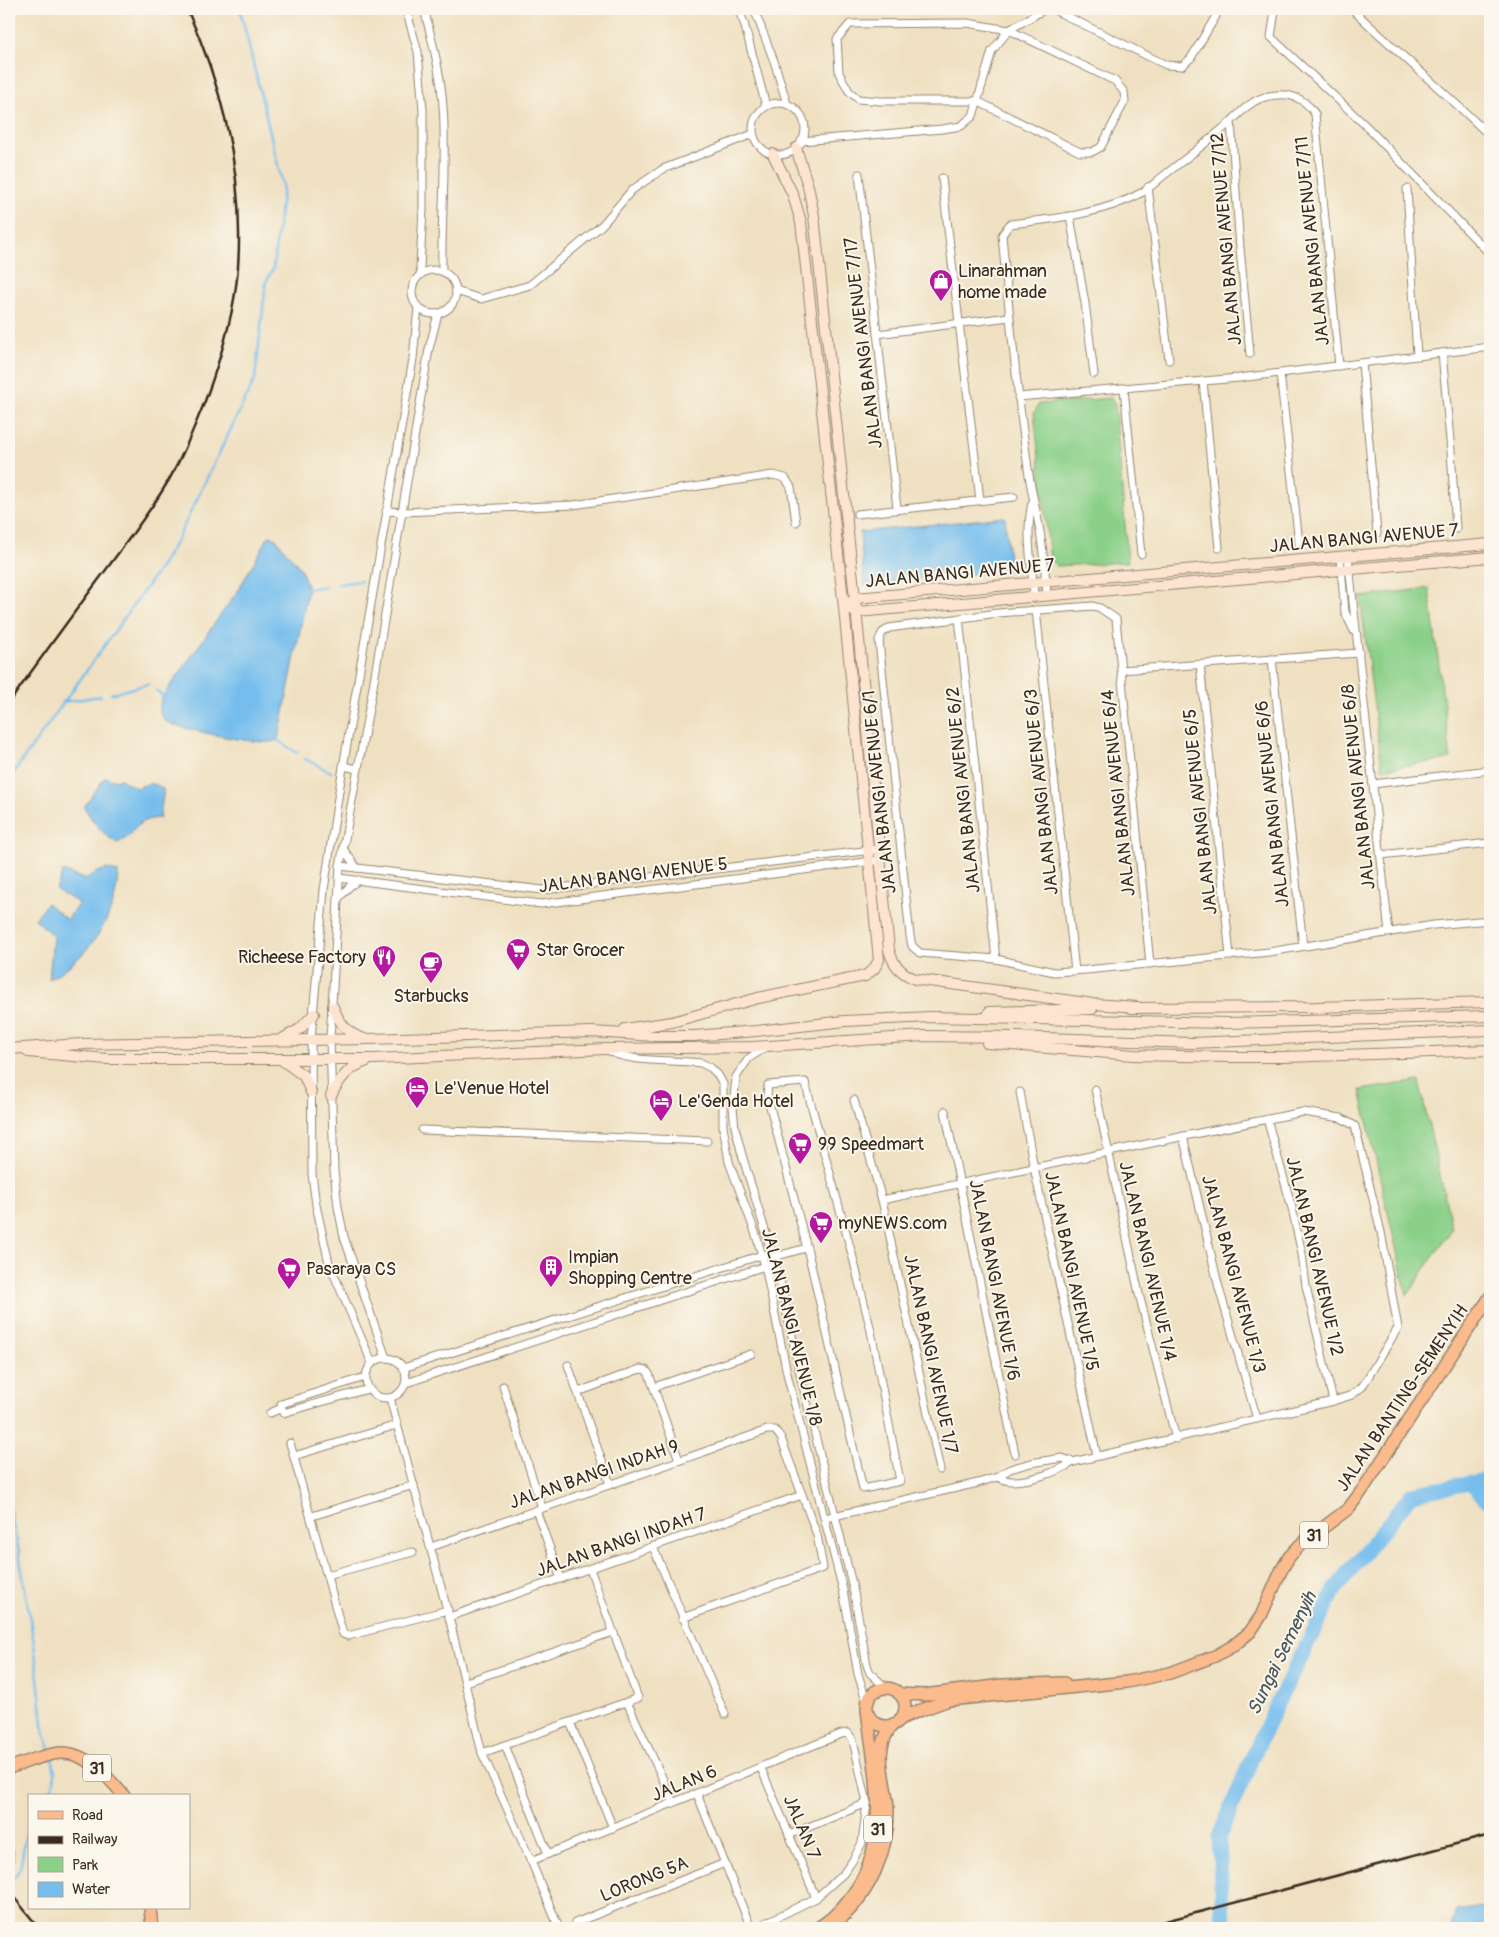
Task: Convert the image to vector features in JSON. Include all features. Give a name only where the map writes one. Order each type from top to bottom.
[{"type":"main road","points":[[9,1049],[80,1044],[369,1039],[592,1032],[650,1027],[758,998],[865,976],[874,969],[879,960],[875,855],[855,598],[814,216],[799,145]]},
{"type":"main road","points":[[773,154],[794,194],[801,222],[844,608],[875,855],[892,960],[897,968],[908,976],[925,981],[1093,1004],[1138,1008]]},
{"type":"main road","name":"JALAN BANGI AVENUE 7","points":[[1490,544],[855,598],[844,608],[856,612],[1490,557]]},
{"type":"main road","points":[[1454,547],[1455,560]]},
{"type":"main road","points":[[592,1032],[694,1036],[845,1021],[1046,1009],[1317,1007],[1490,1002]]},
{"type":"main road","points":[[333,1007],[337,1016],[349,1031],[357,1036],[369,1039]]},
{"type":"main road","points":[[276,1041],[300,1029],[314,1014]]},
{"type":"main road","points":[[931,1016],[1228,1023],[1490,1016]]},
{"type":"main road","points":[[9,1049],[107,1060],[373,1059],[775,1046],[924,1036],[1192,1042],[1490,1030]]},
{"type":"main road","points":[[924,1036],[996,1044],[1163,1056],[1284,1057],[1490,1050]]},
{"type":"main road","points":[[282,1059],[304,1076],[311,1092]]},
{"type":"main road","points":[[331,1096],[343,1077],[351,1069],[373,1059]]},
{"type":"main road","name":"JALAN BANTING-SEMENYIH","points":[[897,1722],[916,1712],[949,1700],[1075,1689],[1082,1686],[1127,1682],[1170,1673],[1215,1656],[1233,1646],[1250,1632],[1261,1616],[1281,1571],[1290,1557],[1300,1545],[1348,1508],[1360,1492],[1490,1298]]},
{"type":"main road","points":[[1478,1315],[1490,1315]]},
{"type":"main road","name":"JALAN BANTING-SEMENYIH","points":[[899,1694],[924,1695],[1002,1685],[1075,1682],[1082,1686]]},
{"type":"main road","points":[[886,1688],[893,1689],[899,1694],[905,1706],[897,1722],[885,1726],[876,1724],[870,1718],[867,1706],[874,1692],[886,1688]]},
{"type":"main road","name":"31","points":[[817,1928],[829,1921],[849,1900],[865,1874],[873,1853],[878,1830],[879,1808],[867,1706]]},
{"type":"main road","name":"31","points":[[829,1928],[855,1904],[870,1882],[882,1854],[887,1830],[888,1808],[881,1750],[883,1740],[897,1722]]},
{"type":"main road","name":"31","points":[[9,1768],[42,1757],[62,1753],[78,1756],[94,1765],[122,1794]]},
{"type":"main road","points":[[150,1910],[152,1928]]},
{"type":"street","points":[[406,9],[418,52],[423,110],[421,274]]},
{"type":"street","points":[[424,9],[432,41],[443,105],[445,172],[442,271]]},
{"type":"street","points":[[738,9],[744,23],[766,106]]},
{"type":"street","points":[[754,9],[774,61],[787,104]]},
{"type":"street","points":[[799,145],[804,133],[804,124],[801,115],[795,108],[787,104],[776,103],[766,106],[757,115],[753,134],[760,147],[773,154],[785,154],[799,145],[960,126],[973,116],[992,51],[1009,30],[1045,9]]},
{"type":"street","points":[[1052,9],[1166,65],[1182,66],[1191,58],[1216,16],[1217,9]]},
{"type":"street","points":[[1277,9],[1275,11],[1271,37],[1365,125],[1490,254]]},
{"type":"street","points":[[1352,9],[1382,38],[1465,110],[1490,136]]},
{"type":"street","points":[[967,23],[1009,30],[1115,81],[1124,92],[1126,101],[1101,147],[1092,152],[1080,152],[977,101],[880,101],[858,99],[848,91],[839,72],[837,39],[850,24],[967,23]]},
{"type":"street","name":"JALAN BANGI AVENUE 7/11","points":[[1231,122],[1249,104],[1262,98],[1277,95],[1297,96],[1309,105],[1315,114],[1340,366]]},
{"type":"street","points":[[1047,595],[1018,397],[1002,235],[1010,224],[1070,216],[1115,204],[1148,187],[1231,122]]},
{"type":"street","name":"JALAN BANGI AVENUE 7/12","points":[[1231,122],[1250,354]]},
{"type":"street","points":[[456,291],[481,299],[530,285],[602,226],[632,190],[663,169],[753,134]]},
{"type":"street","name":"JALAN BANGI AVENUE 7/17","points":[[859,174],[897,508]]},
{"type":"street","points":[[942,178],[980,500]]},
{"type":"street","points":[[1148,187],[1169,360]]},
{"type":"street","points":[[1407,189],[1417,356]]},
{"type":"street","points":[[1070,216],[1085,303],[1094,374]]},
{"type":"street","points":[[431,270],[442,271],[452,279],[456,291],[453,303],[449,308],[438,314],[424,312],[418,307],[412,296],[412,290],[416,278],[421,274],[431,270]]},
{"type":"street","points":[[372,1363],[341,1293],[329,1262],[321,1233],[312,1174],[311,1039],[324,890],[343,766],[413,359],[418,307]]},
{"type":"street","points":[[386,1358],[344,1237],[338,1207],[334,1171],[330,1039],[340,866],[429,349],[438,314]]},
{"type":"street","points":[[877,334],[1009,317]]},
{"type":"street","points":[[1018,397],[1124,389],[1280,373],[1490,347]]},
{"type":"street","points":[[1442,353],[1456,529]]},
{"type":"street","points":[[1362,363],[1377,533]]},
{"type":"street","points":[[1280,373],[1299,543]]},
{"type":"street","points":[[1203,381],[1219,548]]},
{"type":"street","points":[[1124,389],[1141,554]]},
{"type":"street","points":[[386,511],[402,512],[573,505],[773,475],[785,478],[790,488],[796,522]]},
{"type":"street","points":[[857,514],[897,508],[1014,497]]},
{"type":"street","points":[[1032,500],[1029,517],[1029,546],[1034,596]]},
{"type":"street","name":"JALAN BANGI AVENUE 6/8","points":[[1344,556],[1358,638],[1389,934]]},
{"type":"street","name":"JALAN BANGI AVENUE 6/4","points":[[1036,610],[1093,606],[1100,608],[1116,619],[1150,964]]},
{"type":"street","points":[[959,618],[1036,610]]},
{"type":"street","name":"JALAN BANGI AVENUE 6/3","points":[[1036,610],[1075,971]]},
{"type":"street","name":"JALAN BANGI AVENUE 6/1","points":[[959,618],[890,628],[882,633],[879,641],[910,936],[912,946],[920,953],[996,959]]},
{"type":"street","name":"JALAN BANGI AVENUE 6/2","points":[[959,618],[996,959]]},
{"type":"street","points":[[1121,670],[1359,653]]},
{"type":"street","name":"JALAN BANGI AVENUE 6/6","points":[[1272,659],[1303,946]]},
{"type":"street","name":"JALAN BANGI AVENUE 6/5","points":[[1200,664],[1230,956]]},
{"type":"street","points":[[343,766],[358,769]]},
{"type":"street","points":[[1373,784],[1490,770]]},
{"type":"street","points":[[1381,855],[1490,843]]},
{"type":"street","points":[[324,890],[332,872],[331,848]]},
{"type":"street","points":[[344,850],[357,868]]},
{"type":"street","name":"JALAN BANGI AVENUE 5","points":[[340,866],[544,890],[875,855]]},
{"type":"street","name":"JALAN BANGI AVENUE 5","points":[[339,878],[541,904],[875,855]]},
{"type":"street","points":[[332,872],[340,866]]},
{"type":"street","points":[[332,872],[339,878]]},
{"type":"street","points":[[338,899],[350,886],[360,880]]},
{"type":"street","points":[[996,959],[1054,972],[1075,971],[1230,956],[1389,934],[1434,925],[1490,920]]},
{"type":"street","name":"JALAN BANGI AVENUE 1/8","points":[[775,1046],[757,1052],[742,1066],[736,1077],[732,1108],[742,1155],[775,1262],[853,1588],[867,1665],[870,1673],[886,1688]]},
{"type":"street","name":"JALAN BANGI AVENUE 1/8","points":[[606,1050],[627,1058],[701,1063],[711,1068],[723,1084],[723,1126],[728,1159],[765,1266],[788,1378],[826,1518],[843,1590],[858,1674],[867,1706]]},
{"type":"street","name":"JALAN BANGI AVENUE 1/8","points":[[805,1082],[871,1331],[900,1481],[863,1489],[806,1248],[767,1095],[768,1085],[805,1082]]},
{"type":"street","name":"JALAN BANGI AVENUE 1/4","points":[[1095,1089],[1139,1294],[1176,1439]]},
{"type":"street","name":"JALAN BANGI AVENUE 1/5","points":[[1020,1092],[1034,1168],[1097,1456]]},
{"type":"street","name":"JALAN BANGI AVENUE 1/7","points":[[854,1100],[882,1200],[940,1470]]},
{"type":"street","name":"JALAN BANGI AVENUE 1/6","points":[[945,1111],[1015,1454]]},
{"type":"street","points":[[882,1200],[1304,1112],[1341,1118],[1355,1126],[1381,1232],[1398,1328],[1362,1387],[1352,1395],[1333,1401],[1073,1462],[1062,1469],[1034,1477],[1012,1482],[997,1477]]},
{"type":"street","name":"JALAN BANGI AVENUE 1/2","points":[[1267,1119],[1292,1208],[1302,1254],[1306,1286],[1333,1401]]},
{"type":"street","points":[[422,1130],[707,1141]]},
{"type":"street","name":"JALAN BANGI AVENUE 1/3","points":[[1184,1136],[1219,1288],[1257,1419]]},
{"type":"street","points":[[403,1368],[762,1256],[781,1255],[806,1248]]},
{"type":"street","points":[[406,1383],[403,1368],[399,1362],[386,1358],[372,1363],[365,1376],[368,1389],[377,1397],[390,1398],[400,1393],[406,1383],[765,1266],[775,1262],[781,1255]]},
{"type":"street","points":[[654,1388],[751,1354]]},
{"type":"street","points":[[568,1365],[610,1484]]},
{"type":"street","points":[[578,1392],[640,1369],[646,1370],[679,1460]]},
{"type":"street","points":[[282,1408],[281,1404],[365,1376]]},
{"type":"street","points":[[503,1386],[539,1509],[562,1579]]},
{"type":"street","points":[[282,1408],[284,1412],[368,1389]]},
{"type":"street","points":[[390,1398],[466,1682],[482,1753],[559,1928]]},
{"type":"street","points":[[270,1413],[282,1408]]},
{"type":"street","points":[[294,1456],[397,1425]]},
{"type":"street","name":"JALAN BANGI INDAH 9","points":[[431,1547],[767,1430],[775,1430],[781,1438],[802,1495]]},
{"type":"street","points":[[290,1443],[327,1575],[412,1552]]},
{"type":"street","points":[[826,1518],[997,1477],[1010,1469],[1031,1463],[1062,1458],[1073,1462]]},
{"type":"street","points":[[312,1516],[414,1485]]},
{"type":"street","points":[[682,1618],[823,1568],[817,1535],[802,1495]]},
{"type":"street","name":"JALAN BANGI INDAH 7","points":[[327,1575],[343,1634],[348,1636],[448,1613],[562,1579],[802,1495]]},
{"type":"street","points":[[653,1547],[725,1714]]},
{"type":"street","points":[[482,1753],[638,1698],[590,1569]]},
{"type":"street","points":[[466,1682],[613,1632]]},
{"type":"street","points":[[626,1702],[674,1803]]},
{"type":"street","points":[[570,1722],[613,1828]]},
{"type":"street","name":"JALAN 6","points":[[531,1861],[841,1734],[848,1733],[853,1740],[867,1803]]},
{"type":"street","points":[[504,1745],[548,1854]]},
{"type":"street","name":"JALAN 7","points":[[761,1768],[816,1898]]},
{"type":"street","points":[[697,1794],[751,1928]]},
{"type":"street","points":[[755,1928],[816,1898],[843,1874],[862,1843],[867,1803],[789,1835]]},
{"type":"street","name":"LORONG 5A","points":[[575,1923],[725,1862]]},
{"type":"green space","points":[[1111,398],[1115,404],[1128,562],[1056,566],[1050,560],[1034,413],[1039,404]]},
{"type":"green space","points":[[1429,588],[1451,759],[1382,769],[1360,597]]},
{"type":"green space","points":[[1419,1081],[1452,1229],[1407,1296],[1360,1090]]},
{"type":"water","points":[[1005,517],[1010,570],[864,585],[860,532]]},
{"type":"water","points":[[269,536],[274,537],[301,569],[308,589],[277,739],[268,742],[238,739],[185,728],[165,721],[160,711],[161,699],[237,592]]},
{"type":"water","points":[[105,777],[113,780],[121,779],[136,788],[147,784],[159,786],[163,789],[160,818],[144,821],[124,840],[117,843],[107,836],[84,807]]},
{"type":"water","points":[[106,869],[118,872],[112,905],[106,920],[88,948],[77,960],[49,979],[53,936],[35,919],[47,903],[67,920],[79,903],[56,890],[63,871],[86,880],[95,873]]},
{"type":"water","points":[[1490,1906],[1490,1928],[1451,1928],[1456,1911]]},
{"type":"waterway","points":[[9,779],[160,568],[178,538],[255,379],[266,282],[273,269],[283,186],[240,9]]},
{"type":"waterway","points":[[337,584],[361,581]]},
{"type":"waterway","points":[[308,589],[326,586]]},
{"type":"waterway","points":[[111,694],[148,684]]},
{"type":"waterway","points":[[156,690],[163,696]]},
{"type":"waterway","points":[[63,702],[101,696]]},
{"type":"waterway","points":[[277,740],[297,753]]},
{"type":"waterway","points":[[305,759],[331,772]]},
{"type":"waterway","name":"Sungai Semenyih","points":[[1223,1928],[1219,1837],[1278,1702],[1336,1588],[1412,1494],[1490,1479]]},
{"type":"waterway","points":[[1469,1482],[1490,1503]]},
{"type":"waterway","points":[[9,1505],[34,1643],[44,1732],[51,1752]]},
{"type":"waterway","points":[[50,1794],[55,1777],[52,1757]]},
{"type":"waterway","points":[[9,1881],[19,1870],[28,1830]]},
{"type":"tunnel","points":[[9,1850],[9,1861]]},
{"type":"railway","points":[[9,703],[138,526],[170,478],[205,401],[226,335],[234,301],[238,267],[238,200],[229,135],[221,102],[200,40],[187,9]]},
{"type":"railway","points":[[1139,1928],[1490,1835]]},
{"type":"railway","points":[[9,1891],[39,1928]]},
{"type":"place","name":"Linarahman home made","points":[[941,302]]},
{"type":"place","name":"Star Grocer","points":[[518,971]]},
{"type":"place","name":"Richeese Factory","points":[[384,978]]},
{"type":"place","name":"Starbucks","points":[[431,984]]},
{"type":"place","name":"Le'Venue Hotel","points":[[417,1109]]},
{"type":"place","name":"Le'Genda Hotel","points":[[661,1122]]},
{"type":"place","name":"99 Speedmart","points":[[800,1165]]},
{"type":"place","name":"myNEWS.com","points":[[821,1244]]},
{"type":"place","name":"Impian Shopping Centre","points":[[551,1288]]},
{"type":"place","name":"Pasaraya CS","points":[[289,1290]]}]
